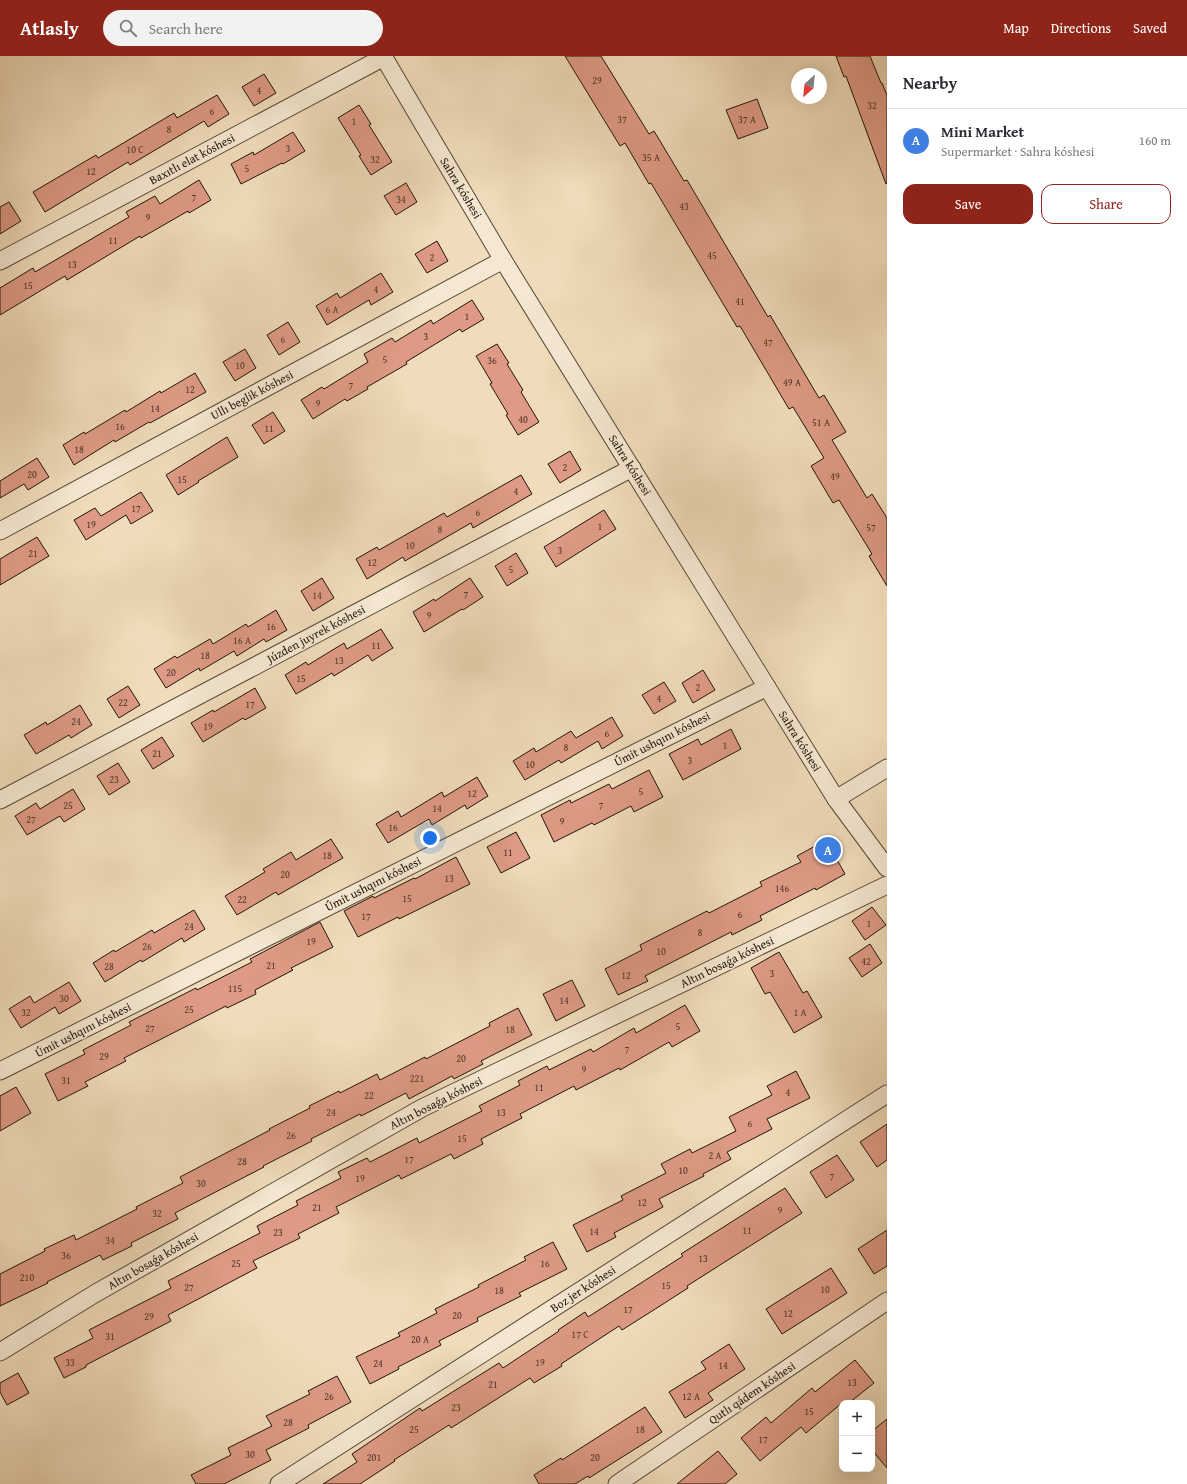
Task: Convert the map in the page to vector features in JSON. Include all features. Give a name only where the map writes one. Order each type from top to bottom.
[{"type":"street","name":"Sahra kóshesi","points":[[383,57],[503,260],[836,799],[887,868]]},
{"type":"street","name":"Baxıtlı elat kóshesi","points":[[0,261],[383,57]]},
{"type":"street","name":"Ullı beglik kóshesi","points":[[0,531],[503,260]]},
{"type":"street","name":"Júzden juyrek kóshesi","points":[[0,800],[632,468]]},
{"type":"street","name":"Úmit ushqını kóshesi","points":[[0,1071],[767,687]]},
{"type":"street","points":[[836,799],[887,768]]},
{"type":"street","name":"Altın bosaǵa kóshesi","points":[[0,1352],[96,1293],[422,1108],[887,885]]},
{"type":"street","name":"Boz jer kóshesi","points":[[279,1484],[887,1094]]},
{"type":"street","name":"Qutlı qádem kóshesi","points":[[617,1484],[887,1302]]},
{"type":"building","points":[[565,56],[601,56],[649,134],[654,131],[684,181],[687,180],[768,317],[770,315],[819,398],[824,395],[846,432],[832,440],[867,498],[872,494],[887,518],[887,586],[869,556],[872,554],[839,500],[833,503],[811,466],[824,458],[793,407],[789,409],[740,326],[737,327],[651,183],[649,184],[625,143],[620,146]]},
{"type":"building","points":[[836,56],[870,56],[887,95],[886,184],[846,76],[844,77]]},
{"type":"building","points":[[264,74],[276,93],[254,106],[242,87]]},
{"type":"building","points":[[217,95],[229,114],[208,127],[204,121],[130,165],[128,162],[45,212],[33,192],[96,155],[98,158],[174,113],[177,118]]},
{"type":"building","points":[[757,99],[768,128],[738,139],[726,110]]},
{"type":"building","points":[[359,105],[371,124],[369,125],[392,162],[371,175],[359,156],[361,155],[338,118]]},
{"type":"building","points":[[293,132],[305,151],[283,164],[282,163],[241,184],[231,164],[253,152],[254,155]]},
{"type":"building","points":[[199,180],[211,200],[189,213],[188,211],[141,238],[140,236],[67,280],[65,276],[0,315],[0,288],[33,268],[35,272],[129,217],[126,212],[155,196],[160,204]]},
{"type":"building","points":[[406,183],[417,202],[396,215],[384,196]]},
{"type":"building","points":[[9,202],[21,221],[0,234],[0,207]]},
{"type":"building","points":[[437,241],[448,261],[427,273],[415,254]]},
{"type":"building","points":[[381,273],[393,292],[371,305],[369,300],[327,325],[316,306],[337,293],[340,298]]},
{"type":"building","points":[[472,300],[484,319],[462,332],[460,329],[406,362],[407,364],[367,387],[368,389],[347,401],[345,399],[313,419],[301,400],[322,387],[324,389],[368,362],[364,354],[392,338],[395,342],[431,320],[433,324]]},
{"type":"building","points":[[288,322],[300,342],[279,355],[267,335]]},
{"type":"building","points":[[497,344],[523,390],[521,392],[539,422],[518,435],[506,415],[508,414],[490,384],[492,383],[476,356]]},
{"type":"building","points":[[245,349],[256,368],[235,381],[223,362]]},
{"type":"building","points":[[195,373],[206,392],[115,442],[114,440],[74,465],[63,445],[84,432],[85,434],[125,410],[126,412],[160,391],[161,393]]},
{"type":"building","points":[[273,412],[285,431],[264,444],[252,425]]},
{"type":"building","points":[[227,437],[238,457],[178,495],[166,475]]},
{"type":"building","points":[[570,451],[581,470],[560,483],[548,464]]},
{"type":"building","points":[[37,458],[49,477],[28,490],[24,484],[0,498],[0,481]]},
{"type":"building","points":[[521,475],[532,494],[473,528],[471,523],[405,561],[403,557],[367,579],[356,559],[377,547],[379,550],[444,513],[447,517]]},
{"type":"building","points":[[141,492],[153,511],[131,524],[126,515],[86,540],[74,520],[95,508],[101,516]]},
{"type":"building","points":[[604,510],[616,529],[556,567],[544,547]]},
{"type":"building","points":[[37,537],[49,556],[0,585],[0,559]]},
{"type":"building","points":[[516,553],[528,573],[507,586],[495,566]]},
{"type":"building","points":[[322,578],[334,598],[313,611],[301,591]]},
{"type":"building","points":[[470,578],[483,597],[424,632],[413,612],[434,599],[435,601]]},
{"type":"building","points":[[276,610],[287,630],[266,642],[264,639],[237,656],[234,651],[200,671],[199,668],[166,688],[154,669],[175,656],[177,658],[210,639],[213,644],[246,624],[248,627]]},
{"type":"building","points":[[381,629],[393,648],[372,661],[368,655],[334,676],[332,673],[296,694],[285,675],[306,662],[308,665],[344,643],[347,649]]},
{"type":"building","points":[[703,670],[715,690],[693,703],[682,683]]},
{"type":"building","points":[[664,682],[676,701],[654,714],[642,695]]},
{"type":"building","points":[[128,686],[140,705],[119,718],[107,699]]},
{"type":"building","points":[[255,688],[266,708],[245,720],[243,718],[203,742],[191,723],[213,710],[214,712]]},
{"type":"building","points":[[80,705],[92,725],[71,738],[69,735],[36,754],[24,735],[46,722],[47,725]]},
{"type":"building","points":[[612,717],[623,736],[602,749],[598,741],[561,763],[559,760],[525,780],[513,761],[534,748],[536,752],[571,731],[576,738]]},
{"type":"building","points":[[731,729],[741,749],[683,780],[669,754],[698,739],[701,745]]},
{"type":"building","points":[[162,737],[174,756],[153,769],[141,750]]},
{"type":"building","points":[[118,763],[130,782],[109,795],[97,776]]},
{"type":"building","points":[[649,770],[663,797],[634,812],[631,806],[594,825],[592,823],[554,842],[541,815],[570,800],[571,803],[609,784],[612,789]]},
{"type":"building","points":[[477,777],[488,796],[467,809],[465,805],[432,825],[429,819],[388,843],[376,824],[398,811],[401,817],[442,792],[444,797]]},
{"type":"building","points":[[73,789],[85,809],[64,822],[60,816],[27,835],[15,816],[36,803],[40,809]]},
{"type":"building","points":[[516,832],[530,858],[501,873],[487,847]]},
{"type":"building","points":[[331,839],[343,858],[278,895],[276,892],[237,915],[225,896],[265,872],[263,869],[291,852],[296,860]]},
{"type":"building","points":[[826,840],[845,874],[816,890],[815,888],[760,916],[762,920],[732,935],[731,932],[645,976],[648,981],[618,995],[605,969],[642,950],[640,945],[707,911],[709,913],[762,886],[760,882],[801,862],[797,856]]},
{"type":"building","points":[[456,857],[470,884],[399,919],[398,917],[358,937],[344,911],[373,896],[374,898],[414,878],[415,879]]},
{"type":"building","points":[[872,907],[886,925],[865,940],[852,921]]},
{"type":"building","points":[[194,910],[205,929],[184,942],[182,938],[142,962],[141,960],[105,982],[93,963],[152,930],[154,933]]},
{"type":"building","points":[[320,922],[333,947],[291,968],[293,970],[255,990],[256,994],[227,1008],[226,1006],[124,1058],[126,1061],[85,1082],[88,1086],[58,1101],[45,1074],[85,1054],[83,1050],[131,1025],[129,1022],[252,962],[250,959]]},
{"type":"building","points":[[870,944],[882,963],[862,977],[849,958]]},
{"type":"building","points":[[779,952],[803,993],[807,991],[822,1017],[794,1033],[770,992],[765,994],[751,968]]},
{"type":"building","points":[[572,980],[585,1006],[556,1021],[543,994]]},
{"type":"building","points":[[69,982],[81,1001],[59,1014],[55,1007],[21,1028],[9,1009],[30,996],[34,1003]]},
{"type":"building","points":[[685,1005],[700,1031],[672,1047],[669,1042],[620,1070],[619,1068],[576,1090],[574,1086],[520,1114],[522,1118],[481,1139],[483,1144],[454,1159],[451,1154],[401,1179],[399,1175],[336,1207],[339,1213],[298,1234],[300,1238],[253,1261],[257,1268],[168,1315],[171,1321],[64,1378],[54,1358],[93,1338],[89,1330],[171,1288],[168,1281],[260,1233],[257,1226],[298,1205],[296,1201],[341,1178],[338,1172],[367,1158],[370,1162],[417,1138],[419,1143],[482,1111],[479,1106],[520,1085],[518,1081],[547,1066],[549,1070],[591,1049],[593,1052],[634,1028],[636,1033]]},
{"type":"building","points":[[518,1008],[532,1035],[481,1061],[483,1064],[454,1079],[452,1076],[409,1099],[406,1093],[361,1116],[360,1114],[311,1139],[312,1141],[263,1166],[264,1167],[175,1213],[178,1219],[131,1243],[132,1246],[103,1260],[100,1255],[47,1282],[48,1283],[0,1306],[0,1274],[45,1251],[44,1249],[74,1235],[76,1240],[137,1209],[136,1207],[183,1183],[180,1177],[310,1108],[309,1106],[339,1091],[340,1093],[377,1074],[380,1080],[425,1057],[426,1059],[490,1026],[489,1023]]},
{"type":"building","points":[[796,1071],[810,1098],[767,1119],[772,1129],[727,1152],[731,1159],[703,1174],[704,1176],[659,1199],[663,1207],[614,1233],[616,1237],[587,1252],[573,1225],[623,1200],[621,1196],[666,1173],[661,1164],[690,1149],[692,1153],[736,1131],[729,1117],[772,1095],[767,1086]]},
{"type":"building","points":[[16,1087],[31,1113],[0,1131],[0,1096]]},
{"type":"building","points":[[887,1124],[887,1160],[877,1167],[860,1142]]},
{"type":"building","points":[[837,1155],[854,1180],[826,1198],[810,1172]]},
{"type":"building","points":[[785,1188],[802,1213],[687,1286],[688,1288],[660,1306],[622,1330],[619,1326],[561,1364],[562,1366],[534,1383],[530,1378],[451,1428],[449,1425],[394,1460],[395,1461],[360,1484],[323,1484],[357,1462],[352,1454],[420,1408],[422,1411],[499,1363],[503,1368],[585,1312],[588,1317],[683,1256],[681,1254]]},
{"type":"building","points":[[887,1230],[887,1266],[874,1274],[858,1249]]},
{"type":"building","points":[[553,1242],[567,1269],[519,1293],[521,1296],[477,1318],[478,1321],[439,1341],[441,1345],[398,1367],[399,1369],[370,1384],[356,1357],[400,1336],[398,1333],[437,1313],[435,1309],[479,1287],[478,1285],[526,1260],[524,1257]]},
{"type":"building","points":[[831,1268],[847,1293],[782,1334],[766,1309]]},
{"type":"building","points":[[729,1344],[745,1369],[708,1393],[713,1400],[685,1418],[669,1392],[706,1369],[701,1362]]},
{"type":"building","points":[[855,1360],[874,1383],[853,1400],[839,1400],[839,1406],[806,1433],[801,1427],[760,1461],[741,1438],[766,1417],[771,1423],[812,1388],[815,1392]]},
{"type":"building","points":[[18,1373],[29,1393],[7,1405],[0,1392],[0,1383]]},
{"type":"building","points":[[337,1376],[351,1402],[308,1425],[309,1428],[266,1450],[271,1460],[224,1484],[196,1484],[191,1475],[231,1455],[228,1448],[272,1426],[266,1416],[310,1394],[308,1391]]},
{"type":"building","points":[[645,1407],[662,1432],[589,1478],[588,1476],[575,1484],[539,1484],[534,1475],[561,1458],[562,1460]]},
{"type":"building","points":[[887,1419],[887,1468],[875,1454],[875,1429]]},
{"type":"building","points":[[718,1451],[737,1474],[725,1484],[677,1484]]},
{"type":"place","name":"Mini Market","points":[[828,850]]}]
